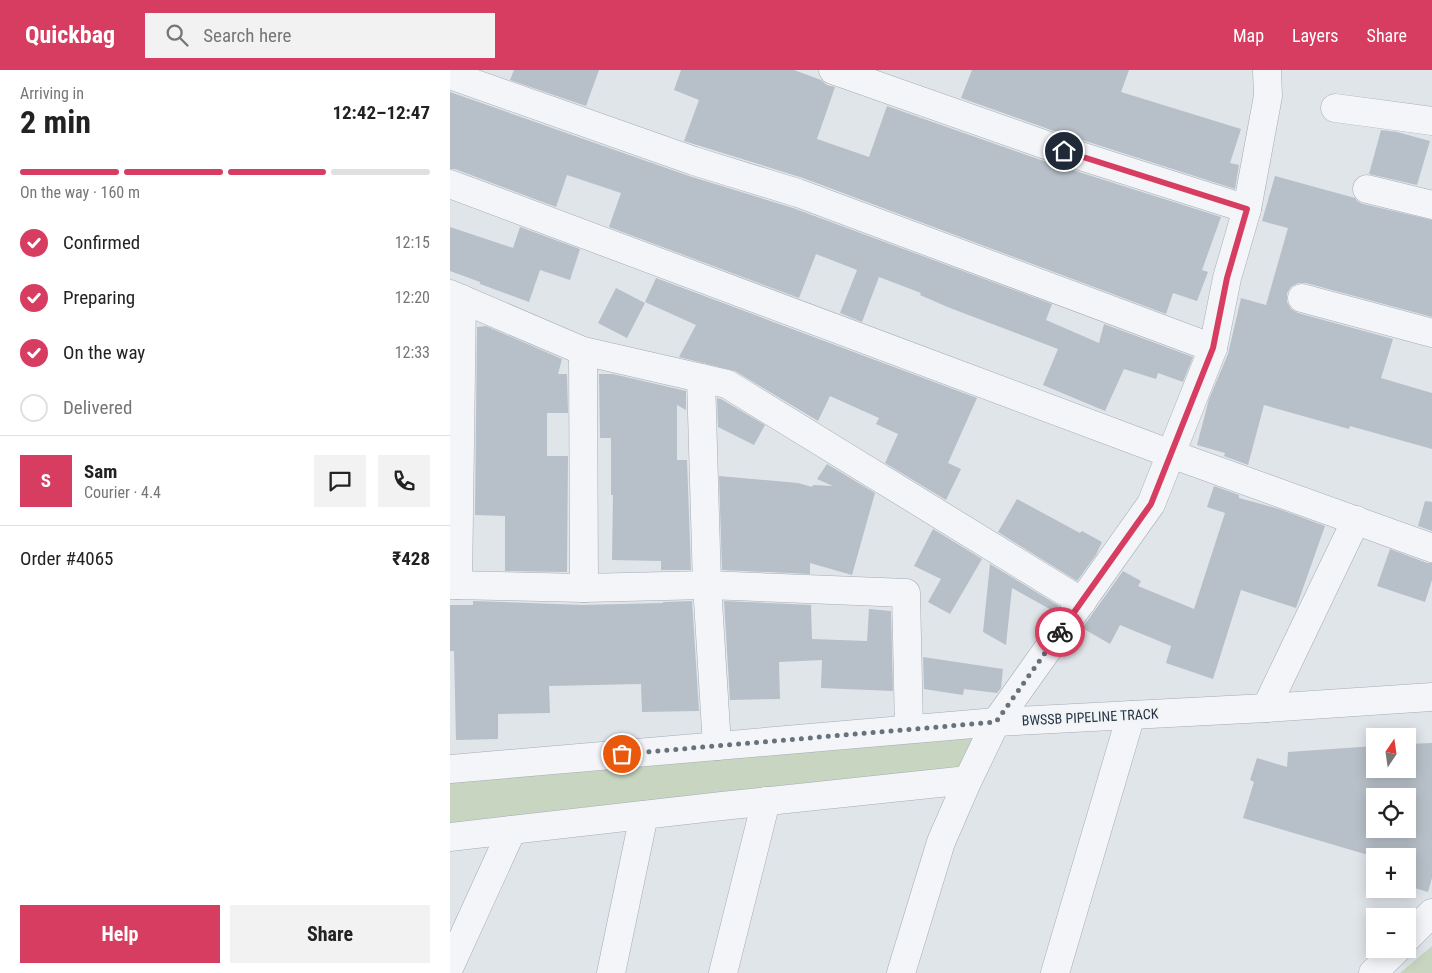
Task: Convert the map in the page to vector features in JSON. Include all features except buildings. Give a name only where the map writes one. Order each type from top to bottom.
[{"type":"street","points":[[833,70],[1046,145],[1247,209]]},
{"type":"street","points":[[901,973],[941,842],[996,722],[1151,504],[1213,348],[1227,278],[1247,209],[1268,96],[1267,70]]},
{"type":"street","points":[[450,75],[694,161],[798,193],[1213,348]]},
{"type":"street","points":[[1335,108],[1432,121]]},
{"type":"street","points":[[450,184],[1171,454],[1432,548]]},
{"type":"street","points":[[1366,189],[1432,205]]},
{"type":"street","points":[[909,729],[906,592],[707,585],[584,588],[454,585],[456,296],[583,351],[727,384],[1082,602]]},
{"type":"street","points":[[1302,298],[1432,333]]},
{"type":"street","points":[[583,351],[584,588]]},
{"type":"street","points":[[701,378],[707,585],[717,746]]},
{"type":"street","points":[[1266,708],[1356,520]]},
{"type":"street","name":"BWSSB PIPELINE TRACK","points":[[450,769],[996,722],[1432,697]]},
{"type":"street","points":[[1054,973],[1131,715]]},
{"type":"street","points":[[450,837],[968,780]]},
{"type":"street","points":[[723,973],[766,801]]},
{"type":"street","points":[[611,973],[644,815]]},
{"type":"street","points":[[450,966],[512,830]]},
{"type":"street","points":[[1416,929],[1432,913]]},
{"type":"street","points":[[1373,973],[1388,958]]},
{"type":"green space","points":[[988,729],[963,776],[450,825],[450,775]]},
{"type":"green space","points":[[1432,946],[1432,973],[1400,973]]},
{"type":"way so far","points":[[622,754],[996,722],[1060,632]]},
{"type":"route","points":[[1060,632],[1151,504],[1213,348],[1227,278],[1247,209],[1064,151]]}]
